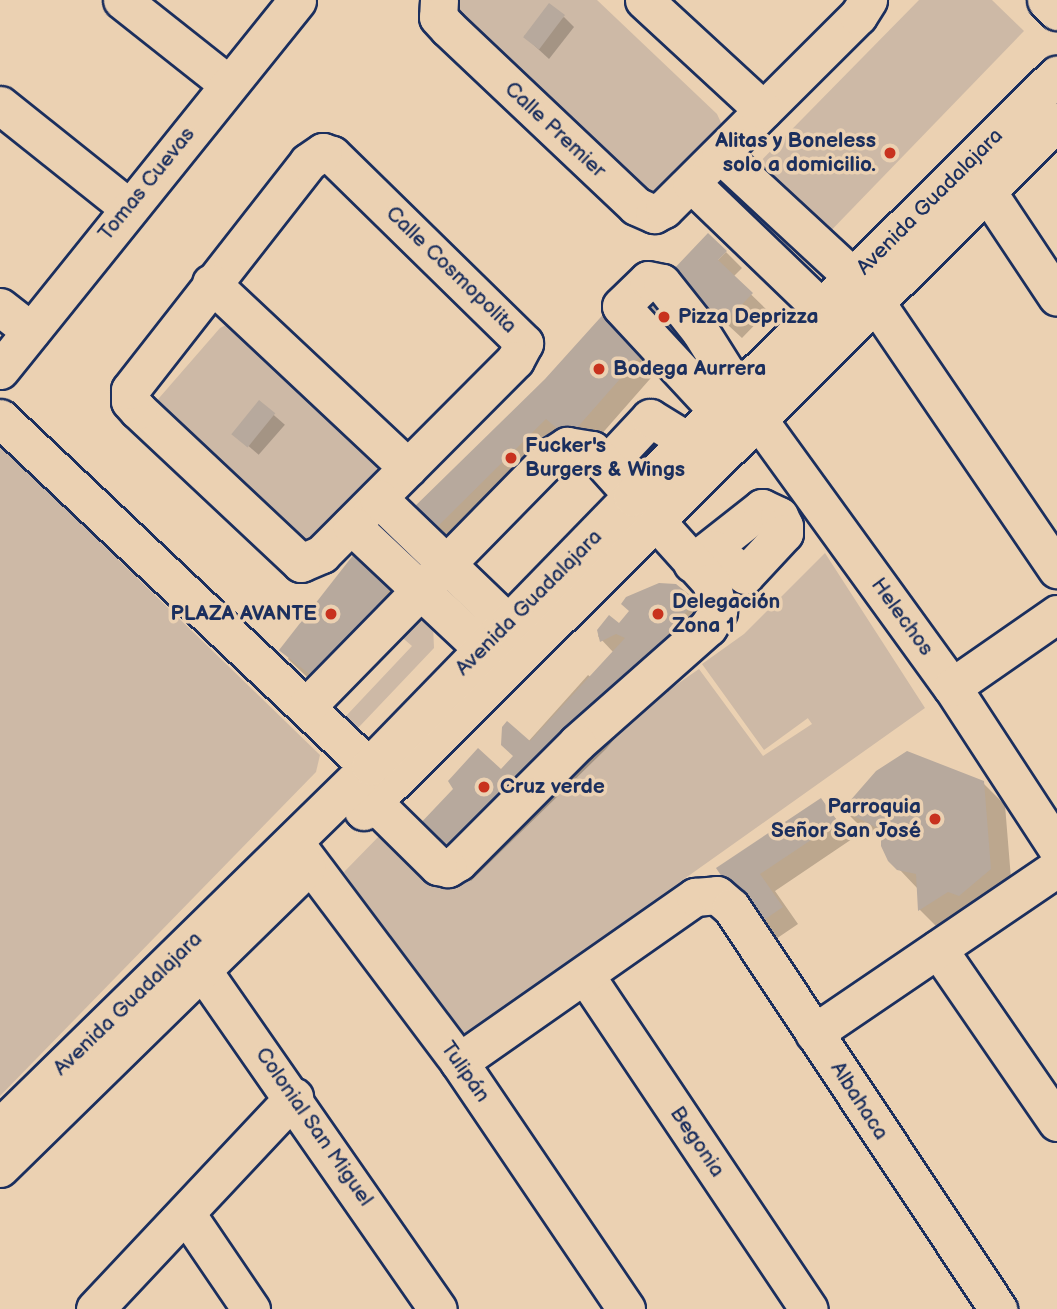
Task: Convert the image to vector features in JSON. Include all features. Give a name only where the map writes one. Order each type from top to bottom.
[{"type":"main road","name":"Avenida Guadalajara","points":[[0,1168],[195,958],[303,852],[378,785],[516,626],[643,510],[739,407],[823,310],[865,291],[1057,76]]},
{"type":"main road","name":"Avenida Guadalajara","points":[[643,510],[689,442],[739,407],[865,291],[986,190],[1057,122]]},
{"type":"main road","name":"Avenida Guadalajara","points":[[378,785],[516,626]]},
{"type":"main road","name":"Avenida Guadalajara","points":[[0,1129],[195,958]]},
{"type":"street","points":[[122,0],[228,84]]},
{"type":"street","name":"Tomas Cuevas","points":[[0,370],[128,207],[297,0]]},
{"type":"street","name":"Calle Premier","points":[[439,0],[438,17],[448,28],[636,206],[654,214],[691,183],[858,16],[868,0]]},
{"type":"street","points":[[644,0],[763,110]]},
{"type":"street","points":[[1046,0],[1057,11]]},
{"type":"street","points":[[0,105],[128,207]]},
{"type":"street","name":"Calle Cosmopolita","points":[[316,153],[332,155],[524,343],[515,360],[408,468],[322,554],[301,563],[130,401],[137,379],[316,153]]},
{"type":"street","points":[[720,154],[865,291],[1057,569]]},
{"type":"street","points":[[691,183],[823,310]]},
{"type":"street","points":[[986,190],[1057,297]]},
{"type":"street","points":[[211,283],[408,468]]},
{"type":"street","points":[[0,307],[31,331]]},
{"type":"street","name":"Helechos","points":[[739,407],[953,687],[1057,848]]},
{"type":"street","points":[[0,418],[307,706],[378,785],[438,866],[448,868],[458,862],[577,743],[708,627],[718,611],[718,596],[703,556],[643,510],[607,464],[580,445],[553,455],[307,706]]},
{"type":"street","points":[[607,464],[650,418],[689,442]]},
{"type":"street","points":[[378,498],[516,626]]},
{"type":"street","points":[[351,525],[422,591],[516,626]]},
{"type":"street","points":[[953,687],[1057,614]]},
{"type":"street","name":"Tulipán","points":[[303,852],[459,1062],[626,1309]]},
{"type":"street","points":[[814,1032],[1057,868]]},
{"type":"street","name":"Albahaca","points":[[585,975],[695,897],[717,895],[731,907],[998,1309]]},
{"type":"street","points":[[938,949],[1057,1122]]},
{"type":"street","name":"Colonial San Miguel","points":[[195,958],[294,1097],[438,1309]]},
{"type":"street","points":[[459,1062],[585,975]]},
{"type":"street","name":"Begonia","points":[[585,975],[809,1309]]},
{"type":"street","points":[[95,1309],[187,1215],[294,1097]]},
{"type":"street","points":[[187,1215],[251,1309]]},
{"type":"shaded area","points":[[460,0],[597,0],[717,114],[724,129],[659,207],[453,12]]},
{"type":"shaded area","points":[[919,0],[992,0],[1024,31],[820,242],[748,174]]},
{"type":"shaded area","points":[[228,324],[239,329],[378,463],[376,473],[305,547],[153,405],[220,328]]},
{"type":"shaded area","points":[[0,445],[320,755],[316,772],[0,1096]]},
{"type":"shaded area","points":[[825,553],[925,708],[460,1038],[344,872],[386,829],[443,886],[604,735],[699,669],[763,756],[812,724],[808,718],[764,750],[702,664],[744,634]]},
{"type":"shaded area","points":[[417,613],[433,625],[434,648],[359,727],[351,730],[330,709],[346,716],[412,646],[398,634]]},
{"type":"building","points":[[549,3],[565,15],[539,49],[523,37]]},
{"type":"building","points":[[708,233],[727,251],[718,260],[753,293],[724,323],[671,272]]},
{"type":"building","points":[[654,288],[691,322],[669,345],[633,311]]},
{"type":"building","points":[[609,308],[649,346],[568,438],[546,419],[428,536],[407,514],[545,379]]},
{"type":"building","points":[[259,400],[275,413],[248,447],[231,434]]},
{"type":"building","name":"PLAZA AVANTE","points":[[354,554],[393,585],[318,681],[279,650]]},
{"type":"building","points":[[659,583],[676,584],[696,600],[667,635],[673,640],[449,861],[416,828],[453,789],[448,781],[478,748],[501,769],[513,756],[501,745],[502,727],[507,721],[530,741],[625,638],[616,634],[600,642],[597,630],[609,615],[619,623],[629,611],[621,604],[626,597]]},
{"type":"building","points":[[907,751],[984,781],[991,869],[959,896],[948,892],[918,911],[916,874],[897,870],[888,861],[881,846],[881,830],[842,810],[876,771]]},
{"type":"building","points":[[821,798],[838,822],[760,874],[783,907],[755,926],[716,868]]},
{"type":"place","name":"Alitas y Boneless solo a domicilio.","points":[[890,153]]},
{"type":"place","name":"Pizza Deprizza","points":[[664,317]]},
{"type":"place","name":"Bodega Aurrera","points":[[599,369]]},
{"type":"place","name":"Fucker's Burgers & Wings","points":[[511,458]]},
{"type":"place","name":"PLAZA AVANTE","points":[[331,614]]},
{"type":"place","name":"Delegación Zona 1","points":[[658,614]]},
{"type":"place","name":"Cruz verde","points":[[484,787]]},
{"type":"place","name":"Parroquia Señor San José","points":[[935,819]]}]
